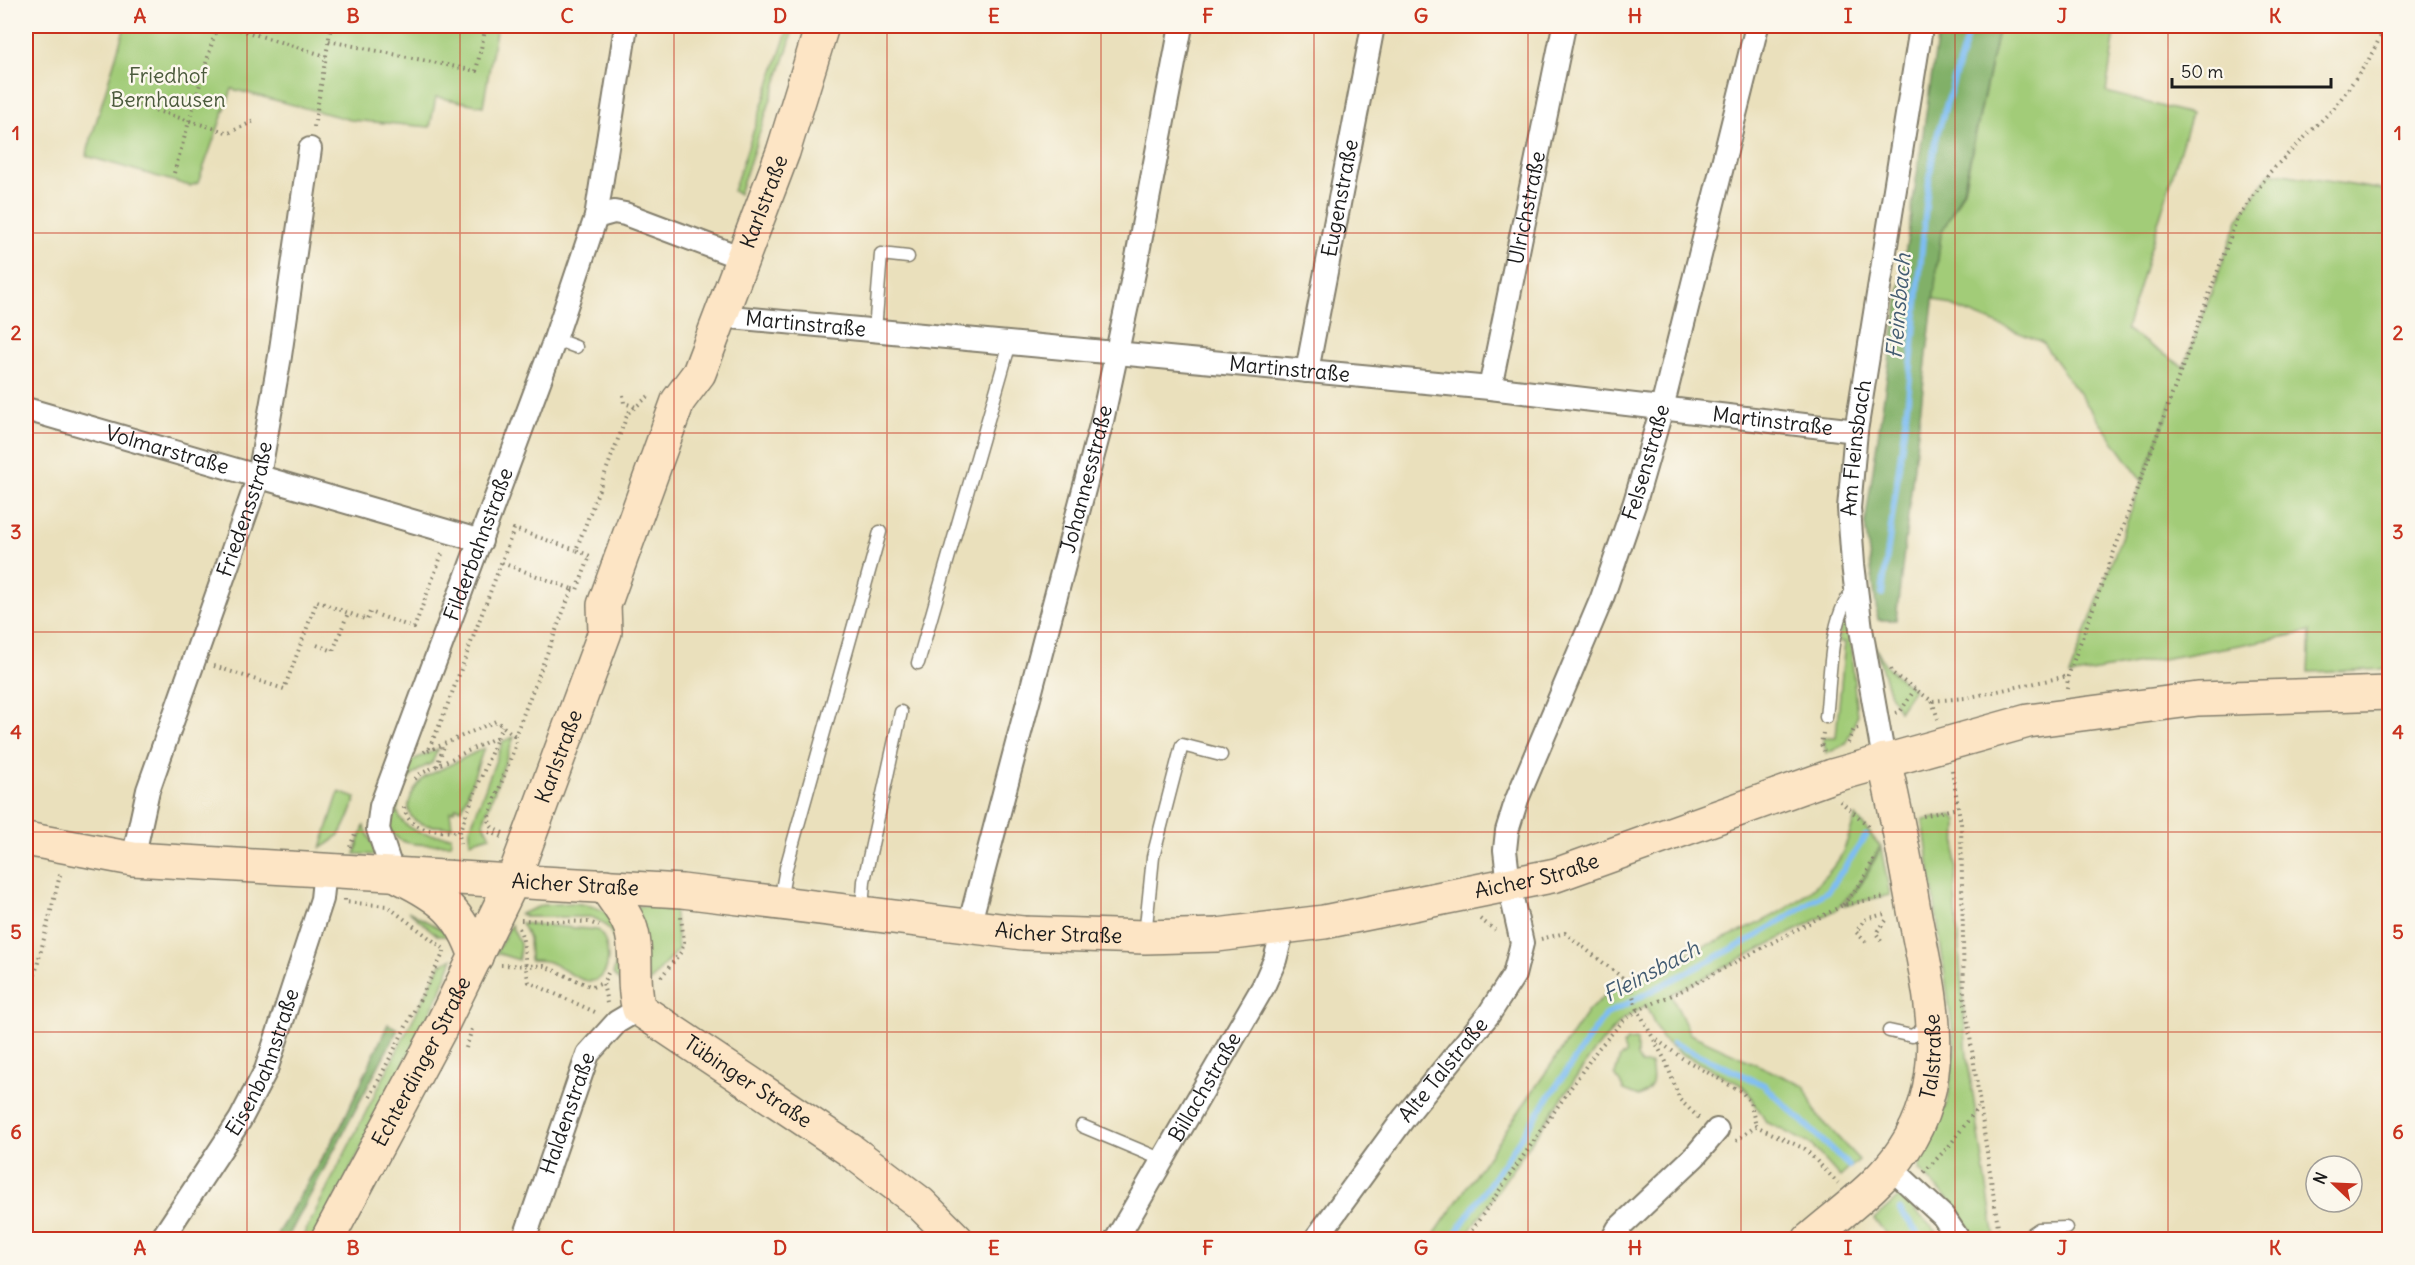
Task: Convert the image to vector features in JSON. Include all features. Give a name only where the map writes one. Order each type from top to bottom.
[{"type":"main road","name":"Karlstraße","points":[[513,880],[605,632],[604,605],[642,531],[669,457],[678,401],[699,373],[801,102],[822,26]]},
{"type":"main road","name":"Aicher Straße","points":[[26,839],[133,859],[682,891],[1023,933],[1144,937],[1217,935],[1283,929],[1509,885],[1604,859],[1829,766],[1884,760],[2028,721],[2198,699],[2390,693]]},
{"type":"main road","name":"Talstraße","points":[[1809,1239],[1890,1167],[1904,1151],[1923,1114],[1934,1067],[1935,1021],[1884,760]]},
{"type":"main road","points":[[393,874],[443,901],[460,920],[476,957]]},
{"type":"main road","name":"Echterdinger Straße","points":[[327,1239],[476,957],[513,880]]},
{"type":"main road","points":[[605,886],[630,926],[633,940],[621,998]]},
{"type":"main road","name":"Tübinger Straße","points":[[621,998],[859,1157],[920,1203],[957,1239]]},
{"type":"street","name":"Filderbahnstraße","points":[[393,874],[378,829],[381,806],[555,339],[596,217],[626,26]]},
{"type":"street","name":"Johannesstraße","points":[[969,927],[1096,444],[1117,353],[1181,26]]},
{"type":"street","name":"Eugenstraße","points":[[1307,371],[1373,26]]},
{"type":"street","name":"Ulrichstraße","points":[[1490,388],[1564,26]]},
{"type":"street","name":"Felsenstraße","points":[[1509,885],[1505,850],[1511,817],[1602,598],[1635,502],[1662,408],[1757,26]]},
{"type":"street","name":"Am Fleinsbach","points":[[1884,760],[1868,673],[1856,586],[1849,508],[1856,431],[1919,26]]},
{"type":"street","name":"Friedensstraße","points":[[133,859],[148,790],[259,476],[280,356],[312,138]]},
{"type":"street","points":[[596,217],[614,212],[625,214],[742,258]]},
{"type":"street","name":"Martinstraße","points":[[720,316],[1490,388],[1856,431]]},
{"type":"street","name":"Volmarstraße","points":[[26,409],[481,541]]},
{"type":"street","name":"Eisenbahnstraße","points":[[161,1239],[226,1143],[252,1099],[276,1045],[325,891],[325,869]]},
{"type":"street","name":"Alte Talstraße","points":[[1315,1239],[1404,1118],[1506,992],[1514,975],[1522,943],[1509,885]]},
{"type":"street","name":"Billachstraße","points":[[1116,1239],[1263,987],[1275,960],[1283,929]]},
{"type":"street","name":"Haldenstraße","points":[[524,1239],[588,1054],[617,1022],[621,998]]},
{"type":"street","points":[[1612,1239],[1618,1229],[1695,1156],[1717,1130]]},
{"type":"street","points":[[1890,1167],[1942,1216],[1959,1239]]},
{"type":"lane","points":[[875,330],[881,254],[908,257]]},
{"type":"lane","points":[[555,339],[576,347]]},
{"type":"lane","points":[[918,663],[1010,343]]},
{"type":"lane","points":[[780,902],[786,868],[880,532]]},
{"type":"lane","points":[[1826,717],[1838,615],[1846,597],[1856,586]]},
{"type":"lane","points":[[862,912],[864,881],[901,712]]},
{"type":"lane","points":[[1144,937],[1153,857],[1182,745],[1221,755]]},
{"type":"lane","points":[[1889,1030],[1912,1036],[1935,1021]]},
{"type":"lane","points":[[1082,1126],[1163,1160]]},
{"type":"lane","points":[[2023,1239],[2038,1229],[2066,1228]]},
{"type":"path","points":[[174,173],[217,26]]},
{"type":"path","points":[[228,26],[326,56]]},
{"type":"path","points":[[312,138],[332,26]]},
{"type":"path","points":[[329,41],[476,71],[486,26]]},
{"type":"path","points":[[1915,689],[1932,701],[1965,698],[2068,676],[2237,219],[2270,172],[2335,107],[2368,61],[2386,26]]},
{"type":"path","points":[[116,98],[229,133],[255,120]]},
{"type":"path","points":[[576,550],[628,413],[650,395]]},
{"type":"path","points":[[623,396],[624,403],[636,407]]},
{"type":"path","points":[[502,563],[577,590],[590,556],[507,527]]},
{"type":"path","points":[[514,529],[428,751],[496,721],[515,736]]},
{"type":"path","points":[[194,659],[284,689],[317,601],[367,620],[370,612],[414,628],[442,554]]},
{"type":"path","points":[[527,842],[490,826],[488,821],[516,744],[515,736],[572,589]]},
{"type":"path","points":[[317,645],[333,651],[348,612]]},
{"type":"path","points":[[1826,717],[1821,744],[1841,804],[1857,814],[1876,835]]},
{"type":"path","points":[[460,844],[459,832],[502,726]]},
{"type":"path","points":[[409,785],[420,774],[497,737]]},
{"type":"path","points":[[437,766],[444,745]]},
{"type":"path","points":[[403,801],[405,815],[418,827],[459,832]]},
{"type":"path","points":[[1958,808],[1961,824],[1964,996],[2000,1239]]},
{"type":"path","points":[[1843,905],[1861,883],[1881,846]]},
{"type":"path","points":[[26,1010],[67,847]]},
{"type":"path","points":[[532,965],[544,966],[621,998],[650,986],[663,975],[681,952],[684,942],[681,921],[682,891]]},
{"type":"path","points":[[1465,1239],[1597,1050],[1623,1021],[1638,1010],[1679,992],[1843,905],[1891,896]]},
{"type":"path","points":[[1866,942],[1856,932],[1865,919],[1895,912],[1878,928],[1876,933],[1881,941]]},
{"type":"path","points":[[600,1014],[529,982],[524,966],[525,941],[514,920],[589,922],[605,931]]},
{"type":"path","points":[[1522,943],[1564,933],[1628,982],[1638,1010],[1655,1039],[1680,1100],[1696,1116],[1717,1130],[1727,1149],[1756,1126]]},
{"type":"path","points":[[365,1108],[445,950]]},
{"type":"path","points":[[609,968],[621,998]]},
{"type":"path","points":[[1655,1039],[1682,1058],[1742,1092],[1750,1102],[1756,1126]]},
{"type":"path","points":[[1756,1126],[1805,1149],[1838,1183]]},
{"type":"green space","name":"Friedhof Bernhausen","points":[[125,26],[497,26],[483,106],[436,97],[430,127],[351,120],[232,89],[198,183],[190,186],[86,156]]},
{"type":"green space","points":[[789,26],[794,26],[788,48],[739,194],[733,191]]},
{"type":"green space","points":[[1939,26],[1999,26],[1963,190],[1941,234],[1896,620],[1878,620],[1865,524]]},
{"type":"green space","points":[[1999,26],[2116,26],[2106,92],[2191,114],[2126,330],[2184,367],[2238,220],[2270,172],[2389,191],[2389,669],[2308,672],[2310,632],[2069,676],[2173,399],[2142,481],[2042,342],[1932,298],[1941,234],[1964,190]]},
{"type":"green space","points":[[1844,609],[1848,613],[1857,717],[1846,744],[1826,754],[1823,737],[1836,737],[1845,642],[1838,642]]},
{"type":"green space","points":[[1875,646],[1891,671],[1914,689],[1899,711],[1889,692]]},
{"type":"green space","points":[[514,737],[483,823],[490,836],[470,842],[470,829],[503,741]]},
{"type":"green space","points":[[484,748],[462,809],[456,807],[454,811],[450,811],[452,827],[426,825],[415,820],[409,809],[409,802],[420,782],[425,777]]},
{"type":"green space","points":[[438,749],[432,763],[417,771],[407,781],[397,811],[406,825],[412,829],[427,834],[451,836],[451,844],[421,845],[402,841],[390,829],[388,819],[408,762]]},
{"type":"green space","points":[[339,792],[356,798],[340,833],[329,844],[321,848]]},
{"type":"green space","points":[[1953,815],[1957,821],[1955,895],[1967,1056],[1995,1239],[1977,1239],[1951,1202],[1919,1170],[1923,1148],[1948,1101],[1955,1047],[1923,820]]},
{"type":"green space","points":[[1856,816],[1880,846],[1861,882],[1836,910],[1671,994],[1690,1034],[1804,1086],[1817,1115],[1859,1160],[1840,1177],[1810,1144],[1766,1122],[1745,1087],[1678,1052],[1661,1038],[1646,1005],[1622,1020],[1596,1049],[1464,1239],[1431,1239],[1588,1011],[1612,989],[1644,972],[1733,935],[1790,906],[1815,886],[1837,862]]},
{"type":"green space","points":[[364,826],[378,855],[355,854]]},
{"type":"green space","points":[[1881,848],[1890,895],[1844,905],[1862,883]]},
{"type":"green space","points":[[573,903],[604,911],[612,919],[620,939],[622,984],[613,974],[616,956],[614,940],[606,926],[599,921],[591,917],[527,917],[520,914],[543,905]]},
{"type":"green space","points":[[632,906],[674,906],[678,949],[649,983]]},
{"type":"green space","points":[[408,911],[453,936],[438,936]]},
{"type":"green space","points":[[521,923],[598,930],[605,941],[607,950],[607,966],[604,973],[599,979],[587,981],[549,962],[530,960],[529,938]]},
{"type":"green space","points":[[511,925],[520,944],[519,960],[496,953]]},
{"type":"green space","points":[[453,958],[440,993],[315,1239],[301,1240],[441,964]]},
{"type":"green space","points":[[388,1024],[398,1029],[287,1239],[274,1239],[341,1126]]},
{"type":"green space","points":[[1637,1040],[1637,1057],[1641,1064],[1651,1064],[1653,1075],[1651,1087],[1639,1096],[1624,1090],[1615,1075],[1620,1057],[1626,1054],[1623,1046],[1627,1041]]},
{"type":"green space","points":[[1900,1196],[1937,1232],[1941,1239],[1891,1239],[1874,1219]]},
{"type":"waterway","name":"Fleinsbach","points":[[1882,594],[1908,399],[1927,195],[1935,142],[1966,40],[1967,26]]},
{"type":"waterway","name":"Fleinsbach","points":[[1451,1240],[1605,1015],[1757,936],[1829,890],[1866,836]]},
{"type":"waterway","points":[[1673,1043],[1764,1085],[1849,1166]]},
{"type":"waterway","points":[[1900,1210],[1923,1240]]}]
